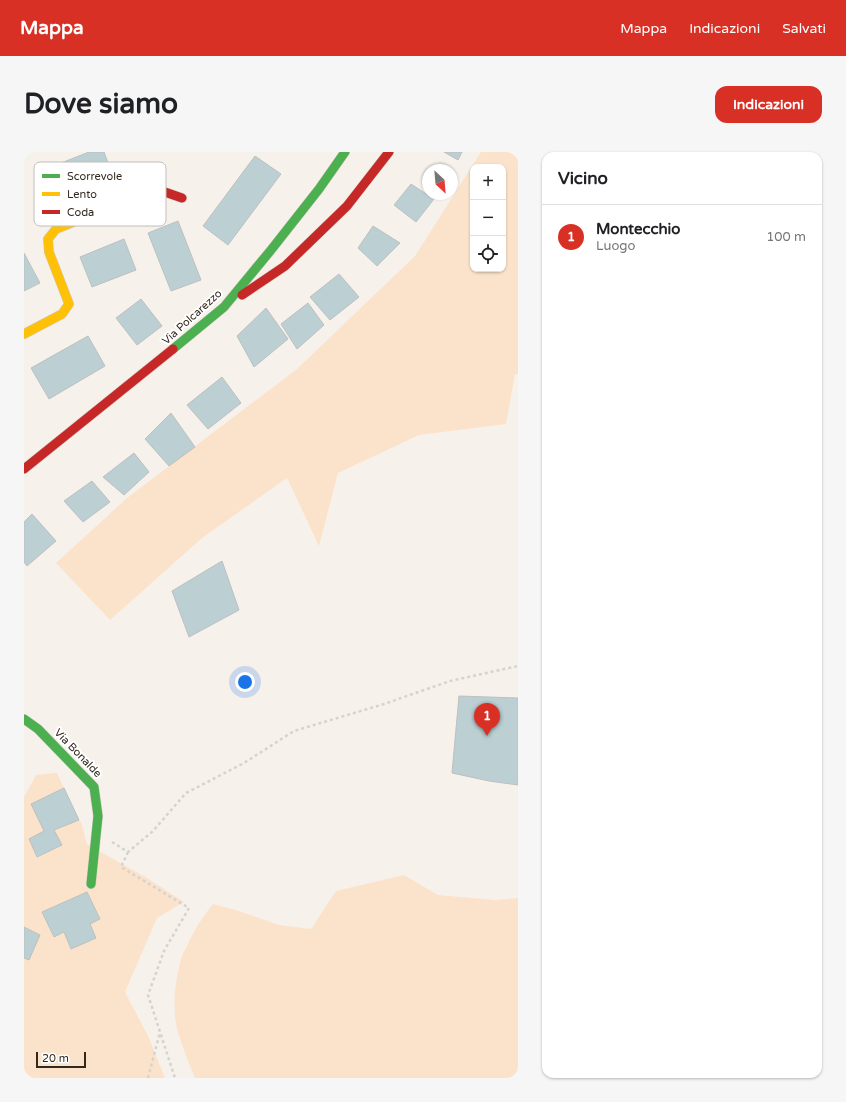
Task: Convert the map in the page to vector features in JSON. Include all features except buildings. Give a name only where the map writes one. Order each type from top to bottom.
[{"type":"street","name":"Via Polcarezzo","points":[[24,469],[224,307],[319,189],[345,152]]},
{"type":"street","points":[[224,307],[285,266],[347,206],[389,152]]},
{"type":"street","points":[[166,192],[182,198]]},
{"type":"street","points":[[24,334],[62,314],[69,304],[49,252],[48,239],[56,229],[63,226]]},
{"type":"street","name":"Via Bonalde","points":[[24,719],[38,729],[94,787],[98,816],[91,884]]},
{"type":"path","points":[[175,1078],[148,995],[164,950],[189,908],[121,867],[128,852],[153,831],[186,793],[244,763],[294,732],[384,704],[450,681],[518,666]]},
{"type":"path","points":[[96,833],[128,852]]},
{"type":"path","points":[[148,1078],[160,1032]]},
{"type":"shaded area","points":[[481,152],[518,152],[518,374],[515,374],[506,424],[419,435],[338,473],[319,546],[287,478],[202,538],[110,620],[56,563],[127,498],[297,369],[415,256],[451,200],[458,200],[458,188],[470,169],[470,272],[506,272],[506,164],[473,164]]},
{"type":"shaded area","points":[[57,773],[81,822],[87,844],[147,878],[184,902],[157,918],[125,992],[148,1036],[165,1078],[24,1078],[24,797],[36,775]]},
{"type":"shaded area","points":[[404,875],[438,895],[495,900],[518,898],[518,1078],[195,1078],[177,1029],[174,1004],[181,957],[198,924],[213,904],[239,911],[279,925],[311,929],[336,891]]},
{"type":"traffic: fast","points":[[173,349],[224,307],[319,189],[345,152]]},
{"type":"traffic: fast","points":[[24,719],[38,729],[94,787],[98,816],[91,884]]},
{"type":"traffic: slow","points":[[24,334],[62,314],[69,304],[49,252],[48,239],[56,229],[63,226]]},
{"type":"traffic: jam","points":[[242,295],[285,266],[347,206],[389,152]]},
{"type":"traffic: jam","points":[[166,192],[182,198]]},
{"type":"traffic: jam","points":[[24,469],[173,349]]},
{"type":"place","name":"Montecchio","points":[[487,736]]}]
